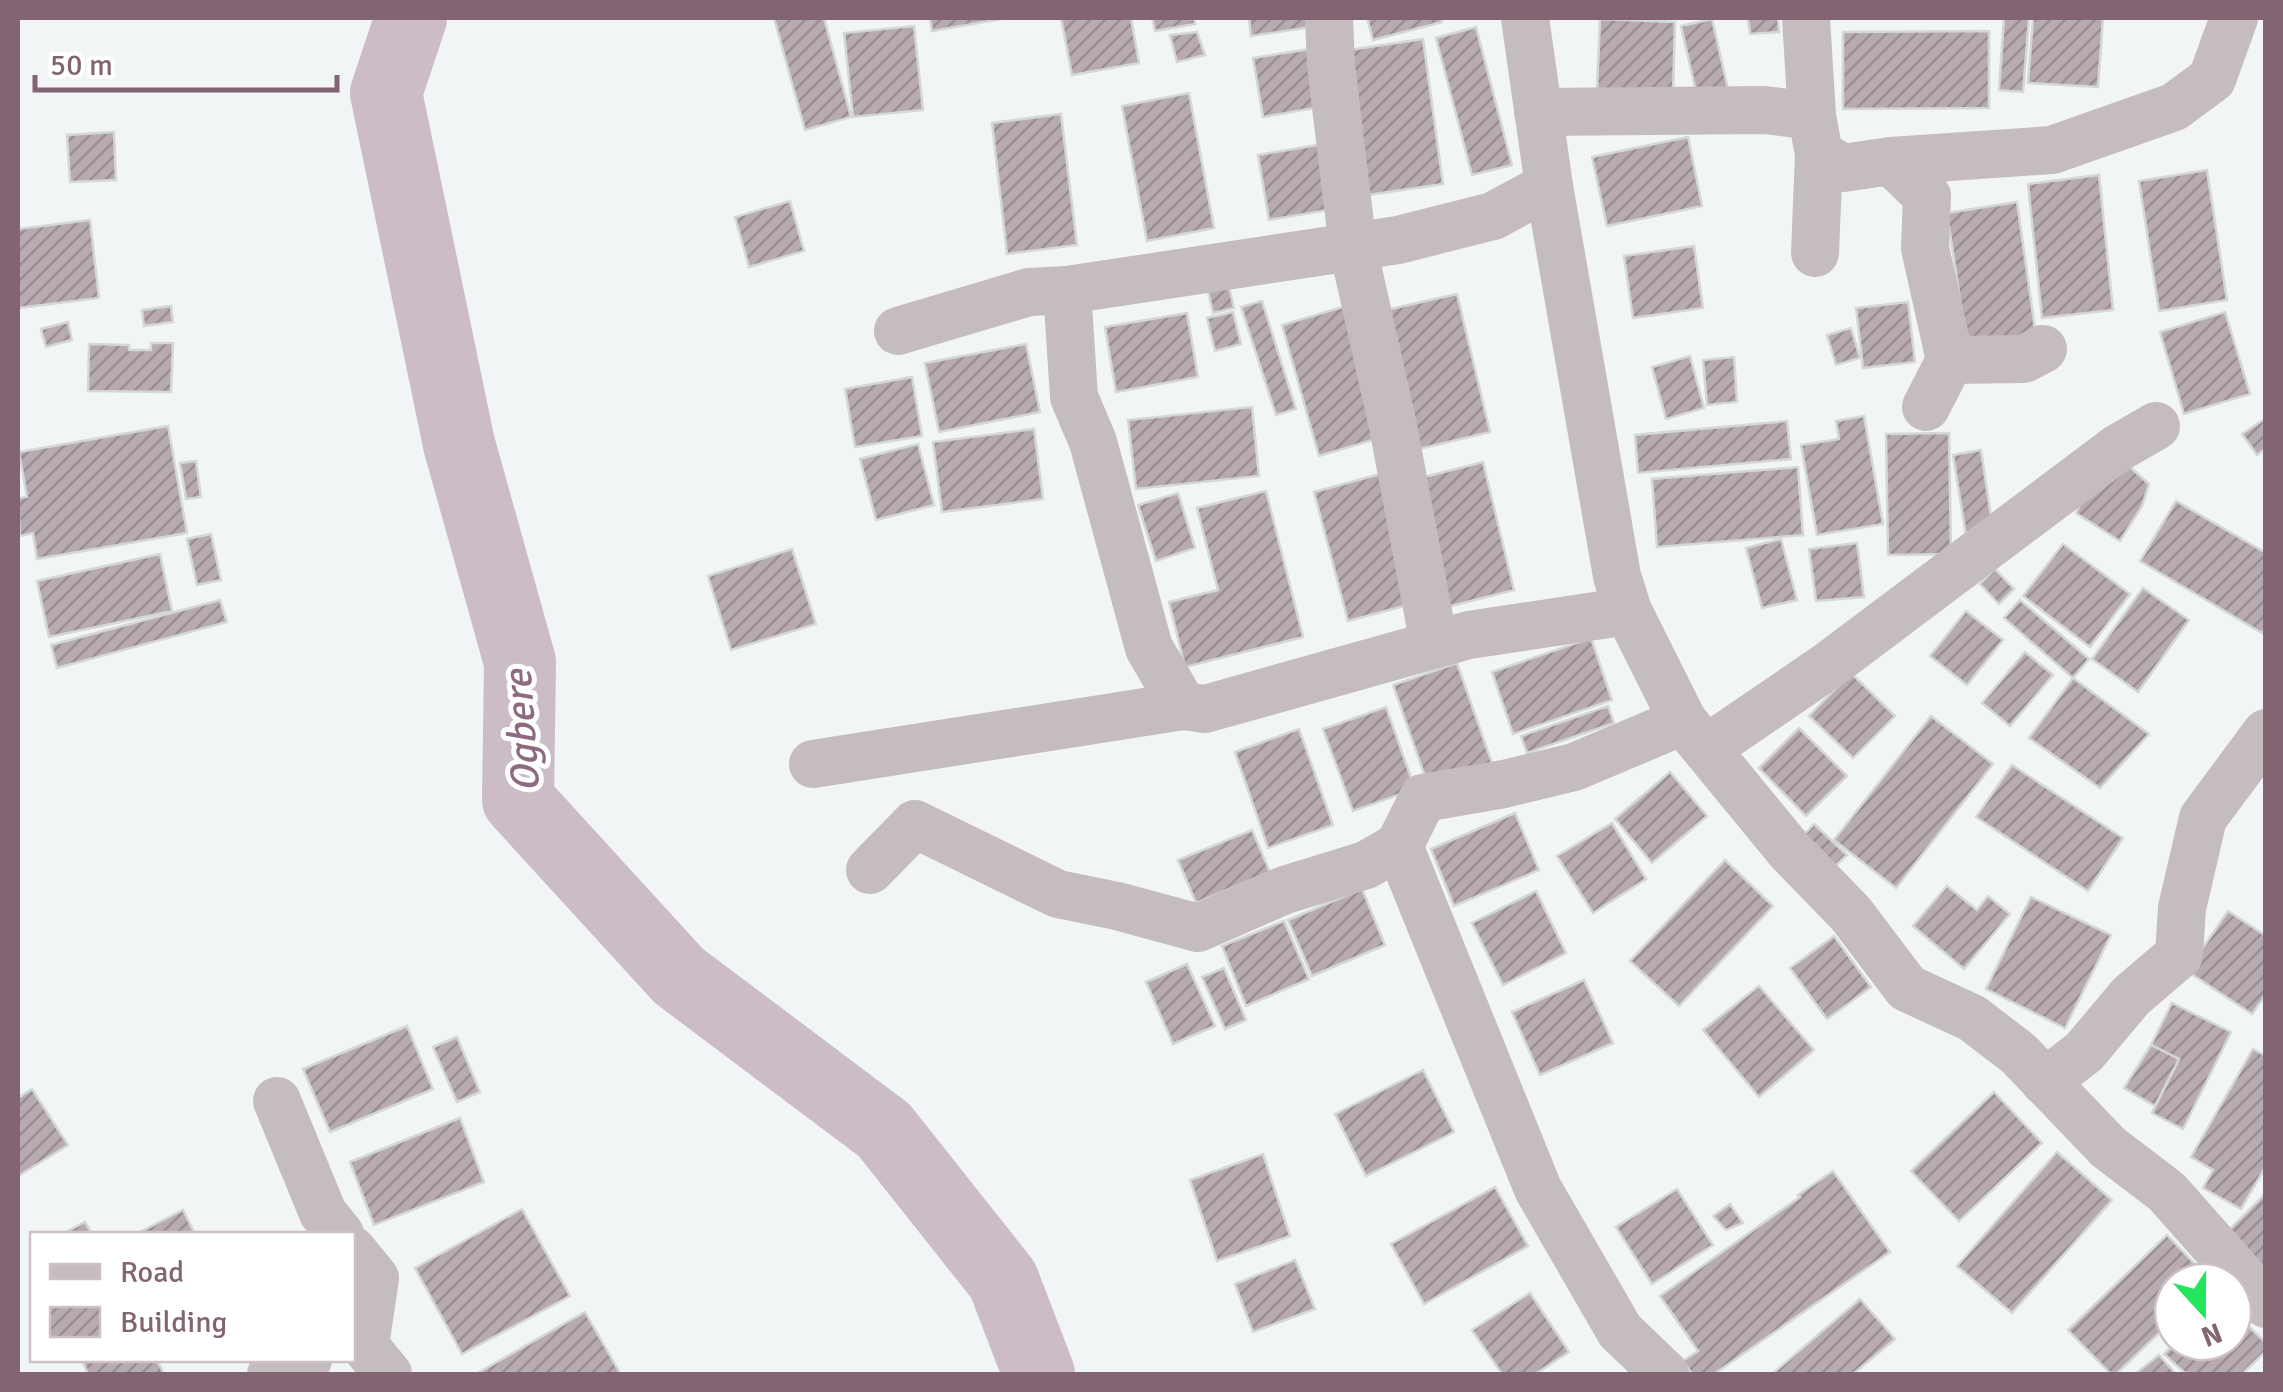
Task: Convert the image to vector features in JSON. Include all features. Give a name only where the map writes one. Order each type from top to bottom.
[{"type":"street","points":[[1329,18],[1330,65],[1353,248],[1393,426],[1434,644]]},
{"type":"street","points":[[1524,18],[1617,576],[1628,611],[1694,735],[1790,850],[1851,914],[1908,988],[1972,1018],[2019,1054],[2108,1148],[2167,1192],[2266,1304]]},
{"type":"street","points":[[1806,18],[1815,135],[1815,254]]},
{"type":"street","points":[[1538,112],[1765,110],[1815,135],[1844,168],[2052,150],[2174,107],[2212,79],[2234,18]]},
{"type":"street","points":[[1891,161],[1926,196],[1924,248],[1950,360],[1926,407]]},
{"type":"street","points":[[898,331],[1029,292],[1067,290],[1398,240],[1492,216],[1549,186]]},
{"type":"street","points":[[1067,290],[1074,397],[1093,442],[1149,648],[1183,706]]},
{"type":"street","points":[[1950,360],[2024,359],[2043,350]]},
{"type":"street","points":[[870,870],[915,824],[1058,894],[1198,928],[1285,890],[1366,865],[1399,846],[1422,798],[1504,784],[1694,735],[1829,666],[2118,448],[2156,426]]},
{"type":"street","points":[[813,764],[1183,706],[1205,708],[1434,644],[1628,611]]},
{"type":"street","points":[[2045,1082],[2084,1052],[2131,996],[2179,955],[2182,908],[2203,818],[2266,733]]},
{"type":"street","points":[[1399,846],[1538,1189],[1620,1331],[1665,1374]]},
{"type":"street","points":[[277,1102],[323,1214],[338,1232]]},
{"type":"street","points":[[355,1254],[375,1278],[368,1357]]},
{"type":"street","points":[[270,1374],[303,1362]]},
{"type":"building","points":[[774,18],[824,18],[851,117],[805,130]]},
{"type":"building","points":[[930,18],[1007,18],[932,31]]},
{"type":"building","points":[[1061,18],[1131,18],[1139,63],[1072,75]]},
{"type":"building","points":[[1152,18],[1194,18],[1195,24],[1155,31]]},
{"type":"building","points":[[1249,18],[1310,18],[1311,27],[1251,36]]},
{"type":"building","points":[[1367,18],[1441,18],[1442,22],[1373,40]]},
{"type":"building","points":[[1748,18],[1778,18],[1779,32],[1750,34]]},
{"type":"building","points":[[2004,18],[2029,18],[2023,92],[1999,90]]},
{"type":"building","points":[[2033,18],[2103,18],[2098,87],[2028,83]]},
{"type":"building","points":[[1600,19],[1675,22],[1673,93],[1597,90]]},
{"type":"building","points":[[1712,19],[1728,89],[1697,96],[1681,26]]},
{"type":"building","points":[[914,26],[923,110],[853,117],[844,33]]},
{"type":"building","points":[[1476,27],[1512,165],[1472,175],[1436,38]]},
{"type":"building","points":[[1989,31],[1989,108],[1843,109],[1843,32]]},
{"type":"building","points":[[1197,32],[1205,55],[1177,62],[1170,35]]},
{"type":"building","points":[[1423,39],[1443,184],[1368,195],[1349,50]]},
{"type":"building","points":[[1316,48],[1326,106],[1263,117],[1253,58]]},
{"type":"building","points":[[1189,93],[1214,228],[1147,241],[1122,106]]},
{"type":"building","points":[[1061,114],[1077,245],[1007,254],[992,123]]},
{"type":"building","points":[[114,132],[116,180],[70,182],[67,135]]},
{"type":"building","points":[[1688,137],[1702,206],[1607,226],[1592,157]]},
{"type":"building","points":[[1329,143],[1340,208],[1269,220],[1258,155]]},
{"type":"building","points":[[2207,170],[2227,300],[2159,311],[2139,181]]},
{"type":"building","points":[[2099,175],[2113,310],[2042,318],[2028,184]]},
{"type":"building","points":[[790,201],[804,251],[749,267],[735,217]]},
{"type":"building","points":[[2017,202],[2036,336],[1967,346],[1947,213]]},
{"type":"building","points":[[90,220],[99,298],[18,308],[18,229]]},
{"type":"building","points":[[1694,246],[1703,308],[1633,318],[1624,256]]},
{"type":"building","points":[[1228,282],[1234,308],[1213,313],[1207,287]]},
{"type":"building","points":[[1457,294],[1490,432],[1419,449],[1386,310]]},
{"type":"building","points":[[1262,301],[1296,409],[1276,415],[1241,307]]},
{"type":"building","points":[[1908,302],[1915,362],[1863,368],[1856,308]]},
{"type":"building","points":[[171,306],[173,322],[144,326],[142,310]]},
{"type":"building","points":[[1346,306],[1383,437],[1319,456],[1282,325]]},
{"type":"building","points":[[1233,312],[1241,344],[1215,351],[1207,318]]},
{"type":"building","points":[[2225,312],[2250,394],[2184,414],[2160,332]]},
{"type":"building","points":[[1187,313],[1198,377],[1116,392],[1105,327]]},
{"type":"building","points":[[68,322],[72,340],[46,347],[41,329]]},
{"type":"building","points":[[1851,328],[1860,358],[1836,365],[1827,335]]},
{"type":"building","points":[[151,343],[173,343],[171,392],[88,391],[89,344],[151,350]]},
{"type":"building","points":[[1026,344],[1040,412],[939,432],[925,363]]},
{"type":"building","points":[[1690,356],[1704,408],[1666,419],[1652,367]]},
{"type":"building","points":[[1734,357],[1737,402],[1707,405],[1703,360]]},
{"type":"building","points":[[912,377],[922,436],[855,447],[845,389]]},
{"type":"building","points":[[1252,407],[1259,476],[1136,489],[1128,420]]},
{"type":"building","points":[[1864,416],[1883,524],[1817,535],[1801,445],[1839,439],[1836,421]]},
{"type":"building","points":[[2266,418],[2266,448],[2257,455],[2242,434]]},
{"type":"building","points":[[1787,421],[1791,459],[1638,473],[1635,435]]},
{"type":"building","points":[[168,426],[187,533],[37,559],[33,533],[20,536],[18,498],[27,497],[19,452]]},
{"type":"building","points":[[1034,429],[1043,499],[942,512],[933,442]]},
{"type":"building","points":[[1949,433],[1951,554],[1888,555],[1886,434]]},
{"type":"building","points":[[918,444],[934,505],[876,520],[860,459]]},
{"type":"building","points":[[1981,450],[1993,530],[1966,535],[1953,455]]},
{"type":"building","points":[[2121,459],[2149,484],[2142,506],[2120,541],[2076,513],[2092,480]]},
{"type":"building","points":[[196,461],[201,497],[186,499],[180,463]]},
{"type":"building","points":[[1483,462],[1514,590],[1447,607],[1416,479]]},
{"type":"building","points":[[1798,467],[1803,535],[1657,547],[1652,479]]},
{"type":"building","points":[[1384,473],[1419,602],[1348,621],[1314,492]]},
{"type":"building","points":[[1266,491],[1303,637],[1185,667],[1169,602],[1218,590],[1197,508]]},
{"type":"building","points":[[1178,493],[1195,548],[1156,561],[1138,505]]},
{"type":"building","points":[[2176,501],[2266,553],[2266,627],[2262,633],[2140,561]]},
{"type":"building","points":[[211,534],[221,580],[197,585],[187,539]]},
{"type":"building","points":[[1781,539],[1797,600],[1762,608],[1746,548]]},
{"type":"building","points":[[1857,543],[1864,597],[1816,601],[1809,549]]},
{"type":"building","points":[[2063,544],[2130,594],[2090,647],[2023,596]]},
{"type":"building","points":[[792,549],[816,624],[731,650],[708,576]]},
{"type":"building","points":[[160,554],[172,611],[49,637],[37,581]]},
{"type":"building","points":[[1995,569],[2014,589],[1999,604],[1980,584]]},
{"type":"building","points":[[2143,588],[2189,620],[2138,692],[2092,659]]},
{"type":"building","points":[[220,600],[227,622],[57,668],[51,645]]},
{"type":"building","points":[[2020,600],[2089,659],[2073,678],[2004,618]]},
{"type":"building","points":[[1966,611],[2003,640],[1967,685],[1930,656]]},
{"type":"building","points":[[1591,638],[1612,700],[1513,734],[1492,672]]},
{"type":"building","points":[[2025,652],[2053,675],[2010,726],[1982,703]]},
{"type":"building","points":[[1457,663],[1493,766],[1429,788],[1393,685]]},
{"type":"building","points":[[1851,673],[1895,716],[1853,758],[1809,716]]},
{"type":"building","points":[[2073,678],[2149,734],[2100,788],[2029,738]]},
{"type":"building","points":[[1608,706],[1614,723],[1527,753],[1521,736]]},
{"type":"building","points":[[1386,707],[1415,789],[1353,811],[1323,729]]},
{"type":"building","points":[[1931,716],[1993,764],[1896,888],[1834,840]]},
{"type":"building","points":[[1799,728],[1847,776],[1806,816],[1759,768]]},
{"type":"building","points":[[1299,729],[1333,825],[1268,848],[1235,752]]},
{"type":"building","points":[[2012,765],[2123,838],[2088,891],[1976,817]]},
{"type":"building","points":[[1670,772],[1707,816],[1652,863],[1615,819]]},
{"type":"building","points":[[1515,813],[1539,870],[1454,906],[1431,849]]},
{"type":"building","points":[[1612,823],[1646,879],[1593,913],[1557,856]]},
{"type":"building","points":[[1814,824],[1847,855],[1831,870],[1800,839]]},
{"type":"building","points":[[1252,830],[1270,872],[1196,903],[1178,860]]},
{"type":"building","points":[[1725,860],[1773,906],[1679,1006],[1630,961]]},
{"type":"building","points":[[1947,886],[1977,910],[1988,896],[2010,914],[1964,969],[1913,926]]},
{"type":"building","points":[[1362,889],[1385,945],[1312,976],[1288,920]]},
{"type":"building","points":[[1536,891],[1566,953],[1503,985],[1472,923]]},
{"type":"building","points":[[2031,897],[2111,935],[2065,1028],[1986,989]]},
{"type":"building","points":[[2228,911],[2266,936],[2266,994],[2252,1014],[2187,971]]},
{"type":"building","points":[[1284,921],[1309,979],[1246,1006],[1222,946]]},
{"type":"building","points":[[1834,936],[1871,987],[1827,1019],[1790,968]]},
{"type":"building","points":[[1187,964],[1215,1026],[1173,1044],[1146,982]]},
{"type":"building","points":[[1224,968],[1246,1020],[1225,1029],[1202,977]]},
{"type":"building","points":[[1584,980],[1613,1043],[1540,1075],[1512,1012]]},
{"type":"building","points":[[1759,986],[1814,1050],[1759,1097],[1703,1030]]},
{"type":"building","points":[[2172,1003],[2231,1032],[2183,1129],[2152,1113],[2179,1059],[2151,1045]]},
{"type":"building","points":[[407,1026],[433,1089],[330,1132],[303,1069]]},
{"type":"building","points":[[457,1037],[480,1092],[457,1102],[433,1047]]},
{"type":"building","points":[[2151,1045],[2179,1059],[2155,1106],[2124,1088]]},
{"type":"building","points":[[2253,1049],[2266,1056],[2266,1166],[2241,1209],[2203,1188],[2213,1170],[2191,1157]]},
{"type":"building","points":[[1423,1070],[1454,1132],[1366,1176],[1335,1114]]},
{"type":"building","points":[[32,1089],[68,1145],[18,1176],[18,1098]]},
{"type":"building","points":[[1994,1092],[2042,1143],[1959,1221],[1911,1171]]},
{"type":"building","points":[[460,1118],[484,1182],[374,1225],[350,1162]]},
{"type":"building","points":[[2057,1152],[2112,1200],[2012,1313],[1957,1266]]},
{"type":"building","points":[[1263,1154],[1290,1236],[1217,1261],[1190,1180]]},
{"type":"building","points":[[1833,1171],[1890,1252],[1714,1374],[1692,1374],[1683,1361],[1698,1351],[1660,1296]]},
{"type":"building","points":[[1495,1187],[1528,1246],[1424,1304],[1391,1244]]},
{"type":"building","points":[[1677,1189],[1713,1245],[1652,1284],[1616,1227]]},
{"type":"building","points":[[2266,1193],[2266,1263],[2263,1266],[2227,1232]]},
{"type":"building","points":[[1730,1204],[1743,1223],[1726,1230],[1713,1216]]},
{"type":"building","points":[[522,1209],[570,1296],[462,1354],[415,1268]]},
{"type":"building","points":[[183,1210],[194,1232],[140,1232]]},
{"type":"building","points":[[85,1222],[91,1232],[66,1232]]},
{"type":"building","points":[[2167,1235],[2193,1262],[2153,1262],[2153,1339],[2116,1374],[2111,1374],[2068,1330]]},
{"type":"building","points":[[1295,1260],[1315,1309],[1253,1332],[1235,1284]]},
{"type":"building","points":[[1530,1293],[1569,1352],[1535,1374],[1502,1374],[1472,1330]]},
{"type":"building","points":[[1860,1299],[1895,1339],[1853,1374],[1772,1374]]},
{"type":"building","points":[[585,1312],[620,1373],[476,1374]]},
{"type":"building","points":[[2253,1330],[2266,1343],[2266,1351],[2242,1374],[2186,1374],[2173,1362],[2253,1362]]},
{"type":"building","points":[[2153,1360],[2165,1362],[2176,1374],[2135,1374]]},
{"type":"building","points":[[83,1362],[158,1362],[164,1374],[88,1374]]},
{"type":"waterway","name":"Ogbere","points":[[411,18],[386,93],[459,444],[520,662],[518,800],[679,976],[884,1130],[1003,1280],[1039,1374]]}]
